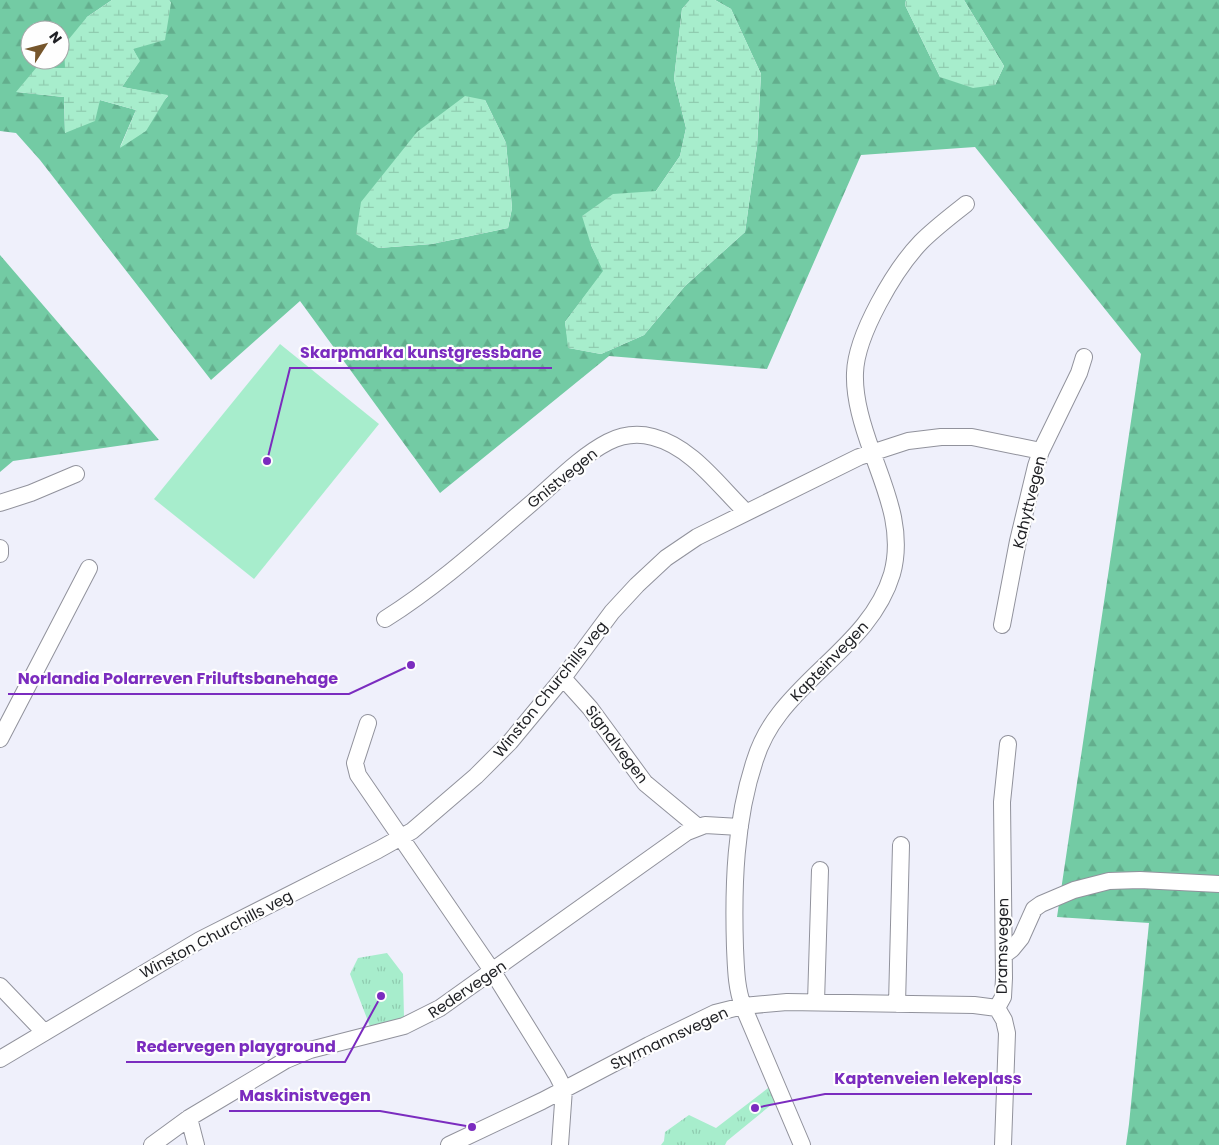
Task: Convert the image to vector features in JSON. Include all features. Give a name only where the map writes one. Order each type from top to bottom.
[{"type":"street","name":"Kapteinvegen","points":[[802,1145],[738,990],[735,930],[740,827],[755,758],[770,727],[789,703],[871,617],[880,602],[892,574],[896,545],[894,520],[887,490],[872,452],[858,407],[854,374],[859,349],[866,330],[891,283],[914,250],[923,240],[966,204]]},
{"type":"street","name":"Kahyttvegen","points":[[1002,625],[1018,541],[1036,466],[1084,357]]},
{"type":"street","name":"Gnistvegen","points":[[385,619],[435,585],[581,461],[608,442],[621,437],[635,435],[651,436],[679,448],[699,465],[746,512]]},
{"type":"street","name":"Winston Churchills veg","points":[[0,1059],[200,940],[401,838],[425,820],[492,760],[520,730],[612,612],[637,585],[680,547],[746,512],[872,452],[908,441],[950,436],[972,437],[1041,451]]},
{"type":"street","points":[[0,503],[31,493],[76,474]]},
{"type":"street","points":[[0,548],[0,554]]},
{"type":"street","points":[[0,739],[88,568]]},
{"type":"street","name":"Signalvegen","points":[[562,678],[590,708],[645,783],[698,827]]},
{"type":"street","points":[[368,723],[356,759],[355,769],[492,972],[549,1061],[564,1089],[560,1145]]},
{"type":"street","name":"Dramsvegen","points":[[1003,1145],[1007,1033],[1004,1020],[997,1008],[1003,997],[1002,802],[1008,744]]},
{"type":"street","name":"Redervegen","points":[[152,1145],[190,1118],[254,1078],[298,1054],[386,1031],[421,1019],[440,1008],[687,832],[698,827],[718,825],[740,827]]},
{"type":"street","points":[[897,1004],[901,845]]},
{"type":"street","points":[[816,1002],[820,870]]},
{"type":"street","points":[[1004,955],[1021,938],[1034,909],[1041,904],[1074,890],[1109,881],[1140,880],[1219,884]]},
{"type":"street","points":[[0,986],[44,1032]]},
{"type":"street","name":"Styrmannsvegen","points":[[450,1145],[686,1026],[724,1010],[773,1002],[974,1005],[997,1008]]},
{"type":"street","points":[[190,1118],[196,1145]]},
{"type":"green space","points":[[0,0],[112,0],[87,17],[70,56],[70,20],[20,20],[20,70],[61,70],[17,92],[64,97],[65,133],[100,100],[136,110],[120,147],[168,96],[122,87],[139,61],[133,49],[171,3],[169,0],[690,0],[682,9],[674,79],[686,128],[680,156],[656,191],[591,245],[604,271],[565,322],[569,348],[601,354],[644,335],[685,286],[745,232],[757,146],[761,74],[731,9],[715,0],[906,0],[905,5],[940,77],[995,85],[1004,66],[964,0],[1219,0],[1219,1145],[1126,1145],[1149,923],[1057,917],[1141,354],[975,147],[861,155],[767,369],[609,356],[440,493],[300,301],[211,380],[40,160],[16,133],[0,131]],"holes":[[[485,100],[506,143],[512,208],[508,228],[432,244],[378,248]]]},
{"type":"green space","points":[[112,0],[169,0],[171,3],[165,40],[133,49],[140,61],[122,87],[168,95],[146,131],[120,148],[136,110],[100,100],[95,121],[65,133],[64,97],[16,92],[34,70],[70,70],[70,38],[87,17]]},
{"type":"green space","points":[[690,0],[715,0],[731,9],[761,74],[757,146],[745,232],[685,286],[644,335],[601,354],[568,348],[565,322],[603,271],[591,245],[582,216],[613,194],[656,191],[680,156],[686,128],[674,79],[682,9]]},
{"type":"green space","points":[[906,0],[964,0],[1004,66],[995,85],[973,88],[940,77],[905,5]]},
{"type":"green space","points":[[465,96],[485,100],[506,143],[512,208],[508,228],[432,244],[378,248],[356,234],[361,202],[417,132]]},
{"type":"green space","points":[[0,255],[159,440],[13,461],[0,472]]},
{"type":"green space","points":[[280,344],[379,424],[254,579],[154,499]]},
{"type":"green space","points":[[387,953],[403,974],[404,1017],[371,1029],[350,974],[358,958]]},
{"type":"green space","points":[[772,1085],[777,1100],[727,1141],[725,1145],[661,1145],[664,1141],[665,1132],[689,1115],[716,1128]]},
{"type":"place","name":"Skarpmarka kunstgressbane","points":[[267,461]]},
{"type":"place","name":"Norlandia Polarreven Friluftsbanehage","points":[[411,665]]},
{"type":"place","name":"Redervegen playground","points":[[381,996]]},
{"type":"place","name":"Kaptenveien lekeplass","points":[[755,1108]]},
{"type":"place","name":"Maskinistvegen","points":[[472,1127]]}]
